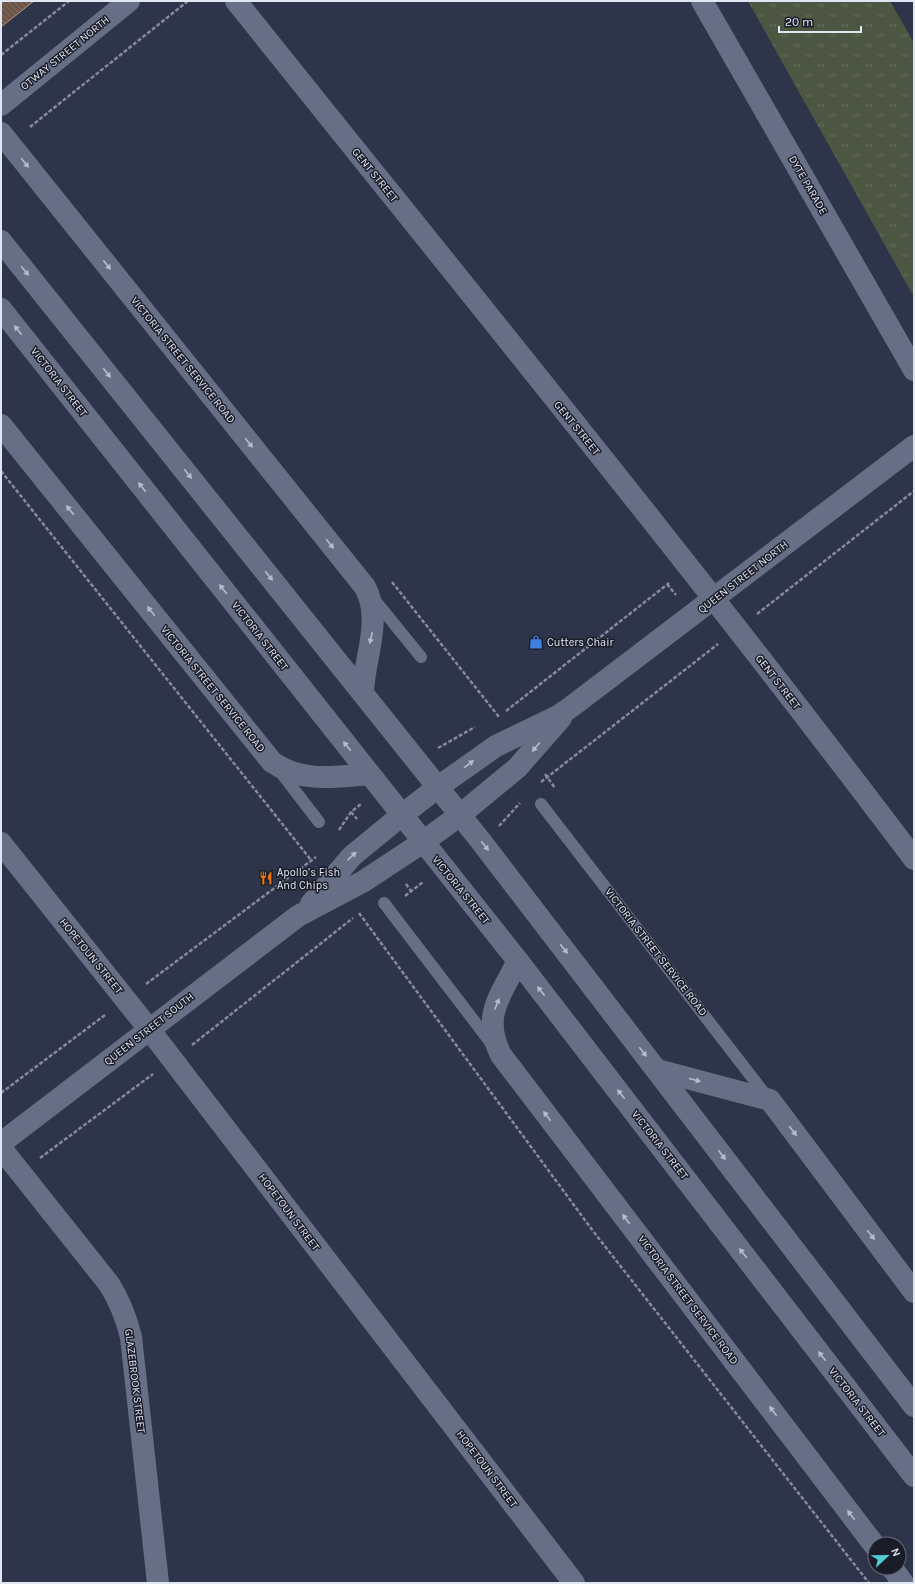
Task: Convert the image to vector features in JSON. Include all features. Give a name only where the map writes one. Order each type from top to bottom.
[{"type":"street","name":"OTWAY STREET NORTH","points":[[1,105],[129,1]]},
{"type":"street","name":"GENT STREET","points":[[236,1],[689,569],[914,859]]},
{"type":"street","name":"DYTE PARADE","points":[[702,1],[914,370]]},
{"type":"street","name":"VICTORIA STREET SERVICE ROAD","points":[[1,133],[365,587],[371,599],[373,621],[363,692]]},
{"type":"street","points":[[1,241],[460,815],[914,1406]]},
{"type":"street","name":"VICTORIA STREET","points":[[1,309],[518,961],[914,1476]]},
{"type":"street","name":"VICTORIA STREET SERVICE ROAD","points":[[1,425],[272,762],[292,773],[313,777],[369,774]]},
{"type":"street","name":"QUEEN STREET NORTH","points":[[402,815],[438,787],[496,746],[558,716],[571,707],[914,446]]},
{"type":"street","name":"QUEEN STREET NORTH","points":[[460,815],[517,768],[571,707]]},
{"type":"street","name":"QUEEN STREET SOUTH","points":[[1,1143],[298,916],[315,900],[352,856],[402,815]]},
{"type":"street","name":"QUEEN STREET SOUTH","points":[[298,916],[364,881],[423,842],[460,815]]},
{"type":"street","name":"HOPETOUN STREET","points":[[1,843],[149,1029],[574,1583]]},
{"type":"street","name":"VICTORIA STREET SERVICE ROAD","points":[[518,961],[499,999],[492,1019],[493,1037],[501,1055],[867,1536]]},
{"type":"street","points":[[657,1070],[770,1100]]},
{"type":"street","name":"VICTORIA STREET SERVICE ROAD","points":[[770,1100],[914,1292]]},
{"type":"street","name":"GLAZEBROOK STREET","points":[[1,1148],[109,1284],[119,1299],[126,1317],[131,1336],[158,1583]]},
{"type":"lane","name":"VICTORIA STREET SERVICE ROAD","points":[[365,587],[421,657]]},
{"type":"lane","points":[[272,762],[319,822]]},
{"type":"lane","name":"VICTORIA STREET SERVICE ROAD","points":[[541,804],[770,1100]]},
{"type":"lane","name":"VICTORIA STREET SERVICE ROAD","points":[[384,903],[501,1055]]},
{"type":"path","points":[[1,55],[69,1]]},
{"type":"path","points":[[30,127],[188,1]]},
{"type":"path","points":[[1,471],[311,860],[1,1093]]},
{"type":"path","points":[[546,777],[914,491]]},
{"type":"path","points":[[498,715],[509,710],[689,569]]},
{"type":"path","points":[[21,1172],[173,1060],[359,913],[593,1232],[869,1583]]},
{"type":"green space","points":[[748,1],[890,1],[914,43],[914,297]]},
{"type":"building","points":[[1,1],[34,1],[1,27]]},
{"type":"place","name":"Cutters Chair","points":[[536,642]]},
{"type":"place","name":"Apollo’s Fish And Chips","points":[[266,878]]}]
